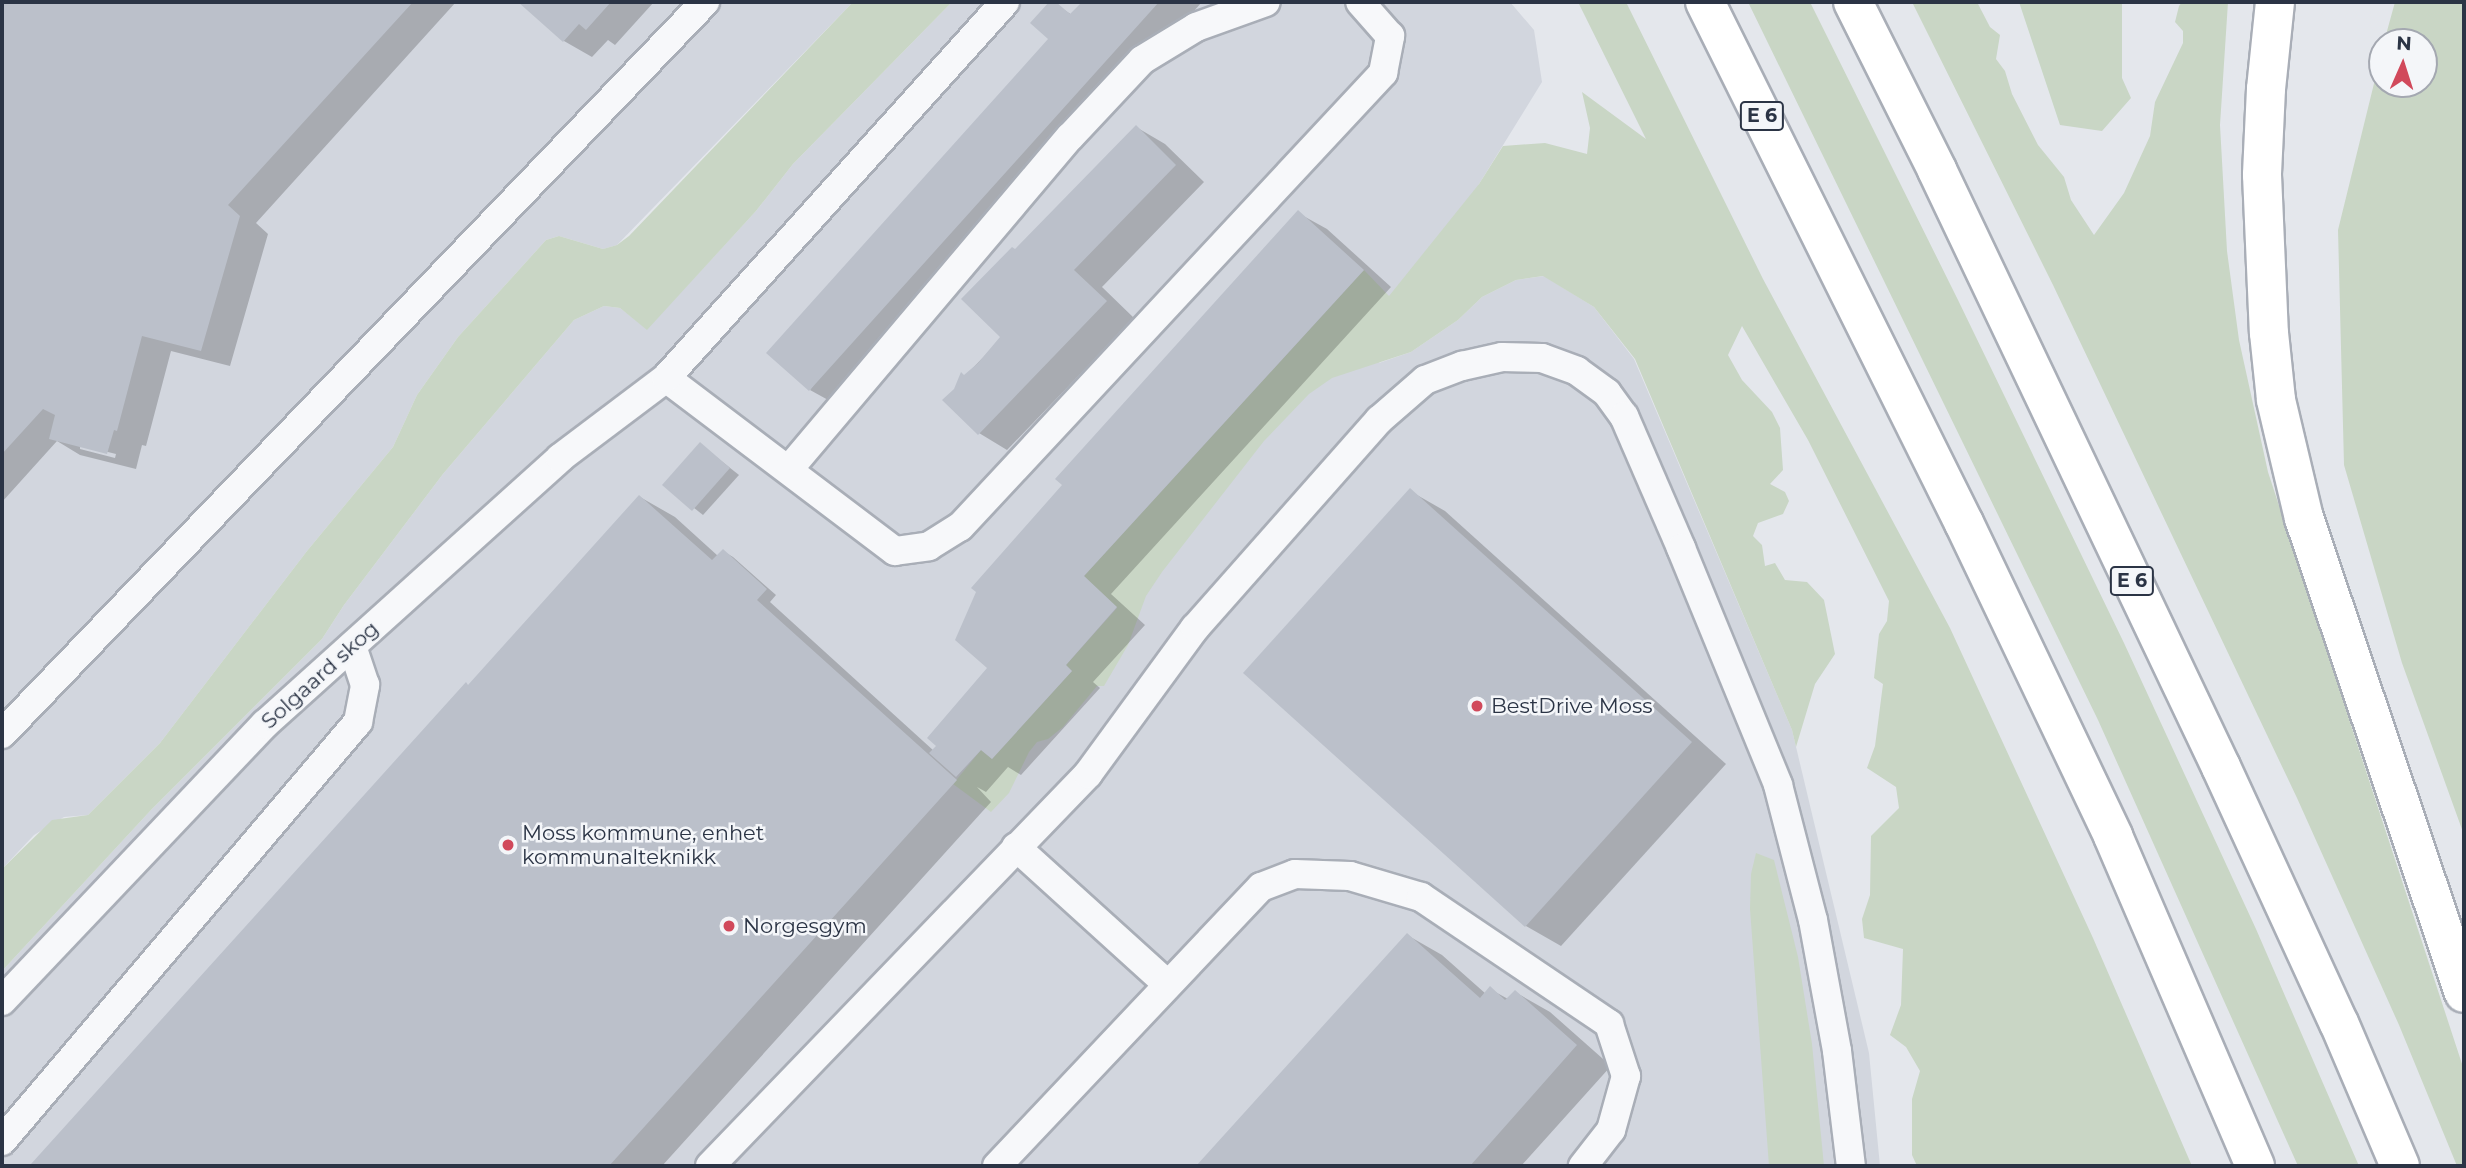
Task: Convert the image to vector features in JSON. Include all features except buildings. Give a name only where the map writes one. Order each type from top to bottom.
[{"type":"highway","name":"E 6","points":[[1705,2],[1958,511],[2113,836],[2255,1166]]},
{"type":"highway","name":"E 6","points":[[1853,2],[1937,170],[2221,767],[2339,1023],[2400,1166]]},
{"type":"highway","points":[[2274,2],[2262,175],[2269,333],[2276,400],[2304,518],[2464,992]]},
{"type":"lane","points":[[2,734],[705,2]]},
{"type":"lane","name":"Solgaard skog","points":[[2,1001],[265,724],[560,458],[666,378],[1005,2]]},
{"type":"lane","points":[[789,469],[1070,137],[1142,60],[1196,27],[1266,2]]},
{"type":"lane","points":[[666,378],[895,551],[929,546],[960,527],[1382,73],[1390,36],[1360,2]]},
{"type":"lane","points":[[710,1166],[1016,848],[1043,824],[1088,774],[1195,628],[1379,420],[1425,380],[1462,366],[1502,357],[1542,358],[1577,371],[1607,393],[1623,416],[1731,666],[1778,785],[1813,920],[1837,1051],[1851,1166]]},
{"type":"lane","points":[[2,1141],[358,722],[365,685],[352,646]]},
{"type":"lane","points":[[1016,848],[1168,985]]},
{"type":"lane","points":[[997,1166],[1261,887],[1295,874],[1350,876],[1421,897],[1609,1024],[1626,1076],[1611,1130],[1583,1166]]},
{"type":"shaded area","points":[[2,2],[853,2],[617,245],[603,249],[559,236],[546,240],[458,337],[417,395],[393,447],[307,551],[160,743],[88,815],[64,817],[34,835],[2,869]]},
{"type":"shaded area","points":[[952,2],[1510,2],[1534,30],[1542,82],[1479,184],[1379,363],[1411,352],[1458,320],[1482,297],[1516,280],[1544,276],[1594,307],[1634,359],[1792,730],[1869,1053],[1880,1166],[2,1166],[2,971],[151,810],[322,639],[344,605],[443,474],[574,320],[604,306],[620,308],[647,329],[756,211],[793,164]]},
{"type":"green space","points":[[853,2],[952,2],[793,164],[756,211],[647,330],[620,308],[604,306],[574,320],[443,474],[344,605],[322,639],[151,810],[2,971],[2,869],[52,820],[88,815],[160,743],[307,551],[393,447],[417,395],[458,337],[546,240],[559,236],[603,249],[617,245],[629,236]]},
{"type":"green space","points":[[1578,2],[1626,2],[1763,279],[1950,628],[2093,938],[2192,1166],[1917,1166],[1912,1155],[1912,1099],[1920,1071],[1906,1047],[1890,1035],[1901,1005],[1903,949],[1864,938],[1862,919],[1870,895],[1871,836],[1899,808],[1896,787],[1867,768],[1875,746],[1883,684],[1874,678],[1879,634],[1887,621],[1889,601],[1808,440],[1742,326],[1728,355],[1742,380],[1772,412],[1780,428],[1783,470],[1770,484],[1785,492],[1789,501],[1783,514],[1758,523],[1753,536],[1762,545],[1765,566],[1775,563],[1785,580],[1807,582],[1824,600],[1835,654],[1815,684],[1796,747],[1792,730],[1635,359],[1594,307],[1543,276],[1516,280],[1482,297],[1458,320],[1411,352],[1332,378],[1309,394],[1264,441],[1162,572],[1146,596],[1128,645],[1104,686],[1097,686],[1063,727],[1048,739],[1037,742],[1029,752],[1009,793],[991,812],[953,784],[981,750],[992,759],[1072,671],[1066,665],[1117,608],[1084,576],[1364,270],[1389,296],[1479,184],[1503,146],[1545,143],[1587,154],[1590,128],[1582,92],[1646,139]]},
{"type":"green space","points":[[1748,2],[1810,2],[2124,643],[2256,929],[2359,1166],[2298,1166],[2098,720]]},
{"type":"green space","points":[[1912,2],[1977,2],[1990,27],[2000,35],[1996,59],[2005,71],[2012,94],[2038,145],[2064,177],[2071,200],[2094,235],[2124,193],[2150,136],[2155,102],[2183,43],[2183,31],[2175,22],[2179,6],[2182,2],[2228,2],[2220,125],[2227,251],[2239,340],[2268,472],[2464,1070],[2464,1166],[2457,1166],[2399,1025],[2297,798],[2053,285]]},
{"type":"green space","points":[[2019,2],[2122,2],[2122,78],[2131,98],[2102,131],[2060,125]]},
{"type":"green space","points":[[2395,2],[2464,2],[2464,835],[2402,663],[2344,465],[2338,230],[2370,98],[2438,98],[2438,28],[2388,28]]},
{"type":"green space","points":[[1756,853],[1774,860],[1798,957],[1812,1044],[1824,1166],[1769,1166],[1750,909],[1751,874]]},
{"type":"place","name":"BestDrive Moss","points":[[1477,706]]},
{"type":"place","name":"Moss kommune, enhet kommunalteknikk","points":[[508,845]]},
{"type":"place","name":"Norgesgym","points":[[729,926]]}]
